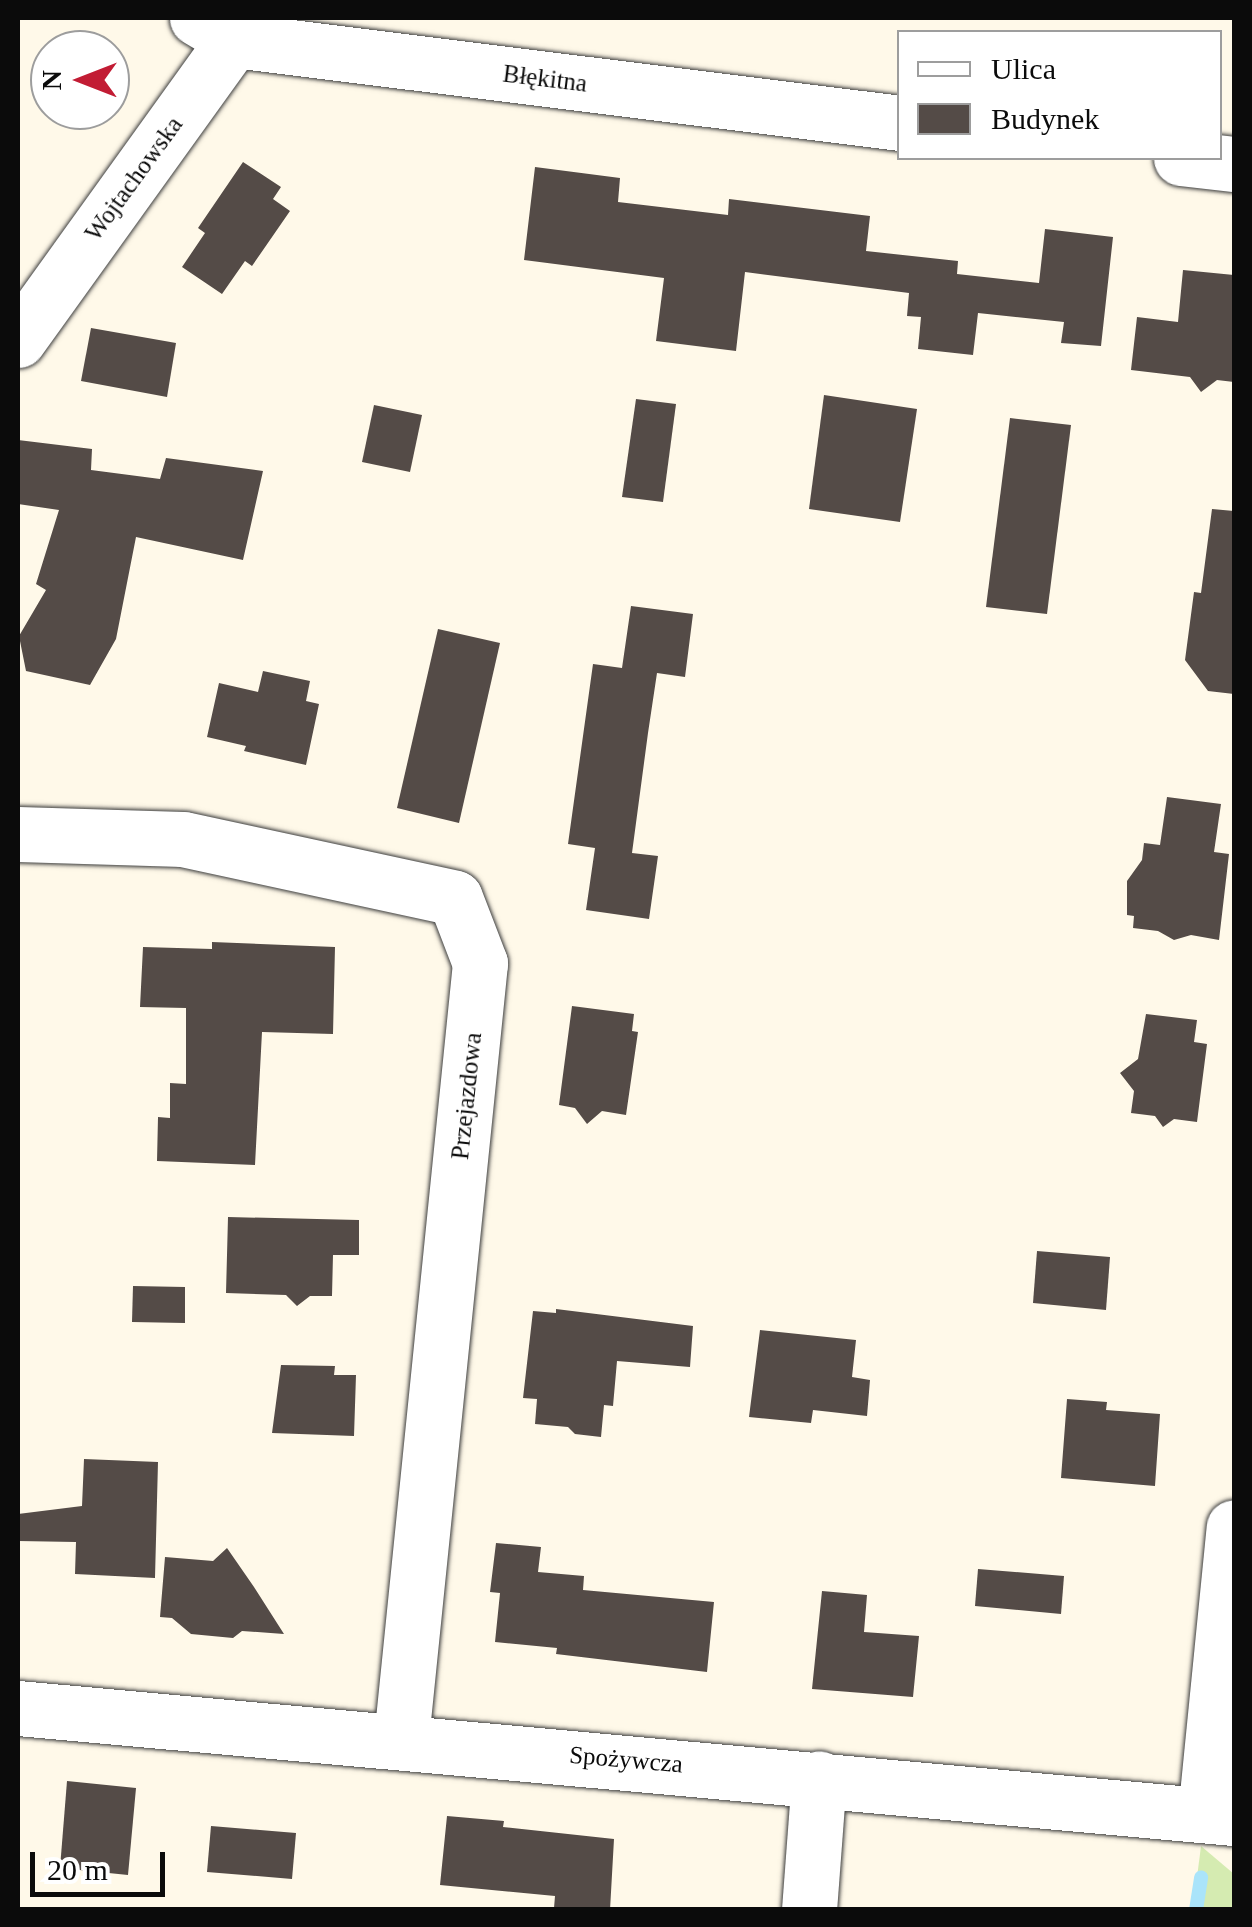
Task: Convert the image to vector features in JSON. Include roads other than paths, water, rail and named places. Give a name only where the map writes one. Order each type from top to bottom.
[{"type":"street","name":"Błękitna","points":[[227,25],[897,123]]},
{"type":"street","name":"Wojtachowska","points":[[18,340],[227,25]]},
{"type":"street","points":[[1198,160],[1234,164]]},
{"type":"street","name":"Przejazdowa","points":[[18,834],[183,838],[455,898],[480,963],[401,1739]]},
{"type":"street","points":[[1220,1816],[1234,1528]]},
{"type":"street","name":"Spożywcza","points":[[18,1708],[401,1739],[1220,1816]]},
{"type":"street","points":[[809,1910],[819,1778]]},
{"type":"waterway","points":[[1196,1910],[1201,1877]]}]
